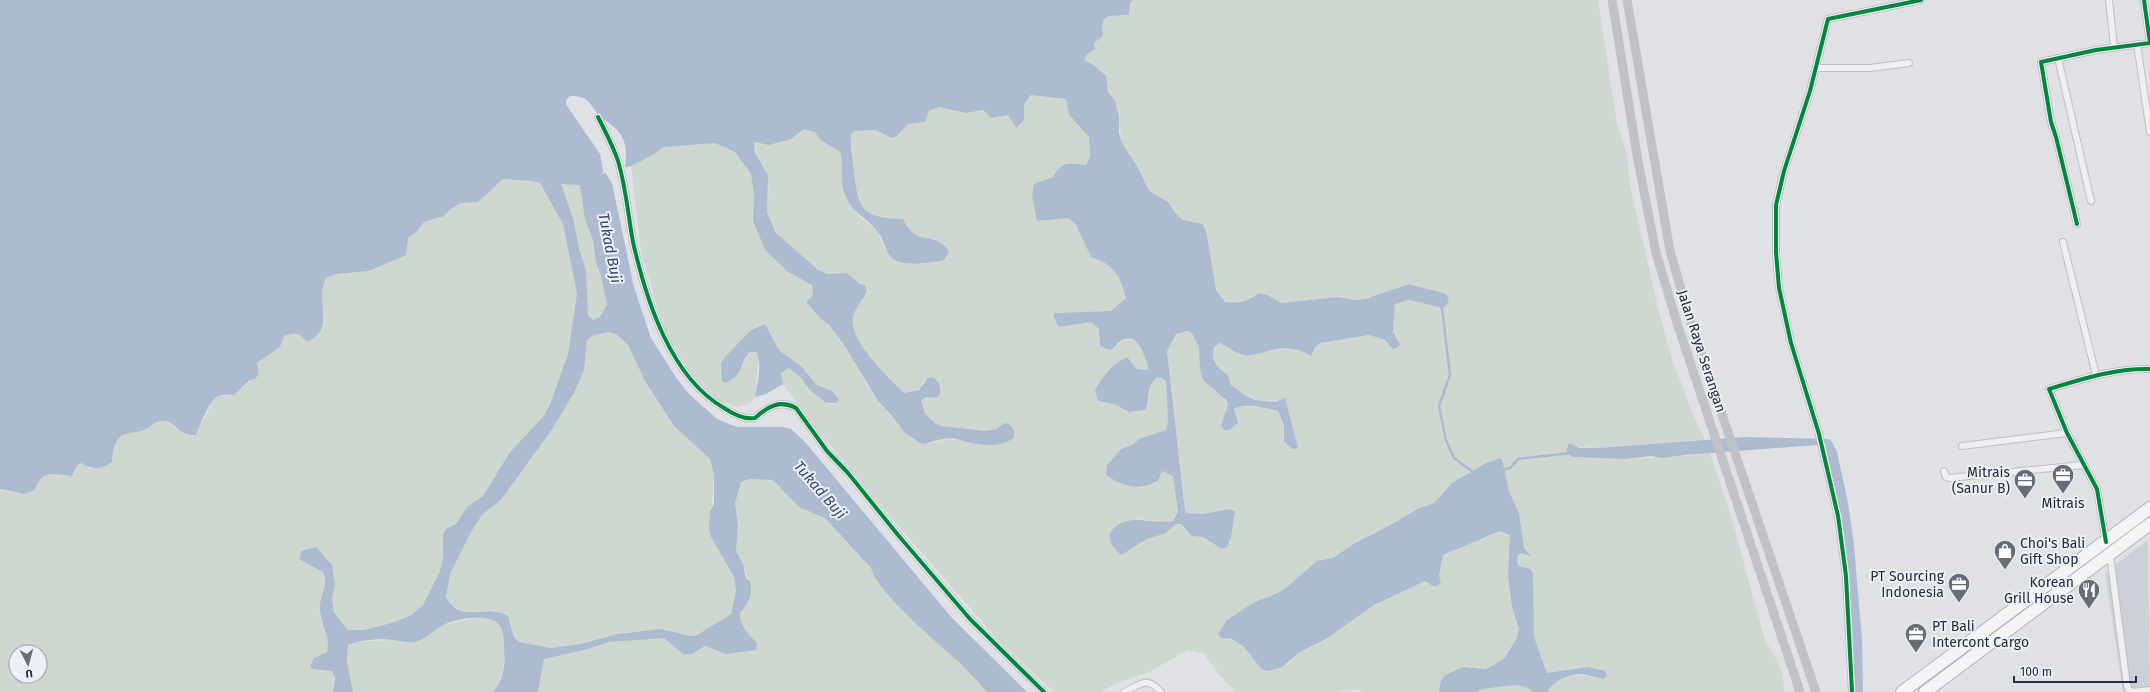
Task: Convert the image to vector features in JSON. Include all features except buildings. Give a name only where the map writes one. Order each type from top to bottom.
[{"type":"highway","points":[[1902,692],[2150,508]]},
{"type":"highway","points":[[1925,692],[2150,524]]},
{"type":"street","name":"Jalan Raya Serangan","points":[[1612,0],[1639,168],[1656,253],[1714,434],[1800,692]]},
{"type":"street","name":"Jalan Raya Serangan","points":[[1627,0],[1670,251],[1691,323],[1816,692]]},
{"type":"street","points":[[1852,692],[1843,542],[1820,437],[1785,316],[1776,260],[1776,205],[1784,171],[1816,68],[1828,19],[1921,0]]},
{"type":"street","points":[[2109,0],[2114,47]]},
{"type":"street","points":[[2077,224],[2051,122],[2041,62],[2114,47],[2150,43],[2146,1]]},
{"type":"street","points":[[2137,44],[2150,132]]},
{"type":"street","points":[[2058,58],[2091,201]]},
{"type":"street","points":[[1816,68],[1856,68],[1909,63]]},
{"type":"street","points":[[598,117],[618,162],[634,242],[649,300],[672,351],[688,376],[709,399],[727,410],[744,417],[753,418],[762,410],[777,404],[788,404],[796,408],[827,451],[848,473],[970,619],[1044,692]]},
{"type":"street","points":[[2063,242],[2096,376]]},
{"type":"street","points":[[2106,542],[2097,489],[2067,433],[2049,389],[2096,376],[2135,369],[2150,369]]},
{"type":"street","points":[[1962,446],[2067,433]]},
{"type":"street","points":[[1944,471],[1946,477],[1949,478],[2083,465]]},
{"type":"street","points":[[2110,555],[2126,686],[2133,692],[2150,690]]},
{"type":"street","points":[[1124,692],[1146,682],[1154,684],[1161,692]]},
{"type":"shaded area","points":[[1133,0],[1598,0],[1617,124],[1627,154],[1630,185],[1658,308],[1672,359],[1695,420],[1705,440],[1599,448],[1576,447],[1572,457],[1676,457],[1710,453],[1731,516],[1765,641],[1773,653],[1781,671],[1784,692],[1548,692],[1551,686],[1556,682],[1569,676],[1591,676],[1597,678],[1588,667],[1547,673],[1534,637],[1530,569],[1519,566],[1517,562],[1517,556],[1521,553],[1530,555],[1524,548],[1519,513],[1509,491],[1503,463],[1486,463],[1448,486],[1434,503],[1418,508],[1385,528],[1355,543],[1333,558],[1317,561],[1282,591],[1263,598],[1226,638],[1242,646],[1262,670],[1288,664],[1300,652],[1322,642],[1374,605],[1425,581],[1429,584],[1439,576],[1443,555],[1500,531],[1510,534],[1512,607],[1519,629],[1516,639],[1505,658],[1490,667],[1485,669],[1463,667],[1445,675],[1441,680],[1439,692],[1363,692],[1357,689],[1336,692],[1236,692],[1223,679],[1203,653],[1188,650],[1149,672],[1117,683],[1101,692],[1054,692],[1000,642],[900,528],[815,427],[783,384],[780,373],[789,368],[827,404],[836,403],[832,391],[817,385],[802,367],[779,350],[765,324],[751,330],[724,358],[734,379],[750,352],[756,352],[759,356],[755,397],[750,403],[738,407],[718,400],[691,374],[663,327],[641,251],[631,166],[651,156],[664,147],[715,143],[735,152],[751,174],[754,195],[753,221],[765,250],[812,285],[813,295],[806,302],[839,337],[873,394],[894,419],[922,444],[950,439],[989,445],[1009,441],[1005,423],[996,429],[986,431],[936,424],[922,410],[921,399],[925,397],[937,398],[941,389],[937,380],[924,381],[919,390],[904,393],[879,368],[862,346],[853,325],[853,315],[866,293],[865,285],[860,284],[847,273],[825,274],[818,271],[800,257],[782,239],[769,221],[767,213],[769,192],[768,185],[754,141],[791,139],[804,128],[815,132],[821,142],[840,152],[843,160],[844,189],[859,216],[878,232],[884,247],[898,262],[931,262],[944,259],[948,256],[943,243],[911,233],[906,227],[903,219],[879,217],[871,214],[861,203],[856,185],[851,149],[851,135],[854,131],[876,130],[891,138],[897,136],[908,124],[925,122],[929,111],[939,107],[966,113],[983,110],[991,118],[1008,115],[1015,128],[1024,120],[1024,104],[1031,95],[1066,99],[1069,115],[1089,137],[1090,157],[1086,165],[1070,163],[1063,165],[1053,177],[1034,184],[1032,195],[1037,221],[1069,218],[1076,225],[1091,257],[1099,260],[1115,272],[1121,283],[1126,298],[1111,311],[1055,313],[1054,318],[1059,327],[1091,321],[1099,329],[1100,346],[1114,348],[1120,343],[1131,340],[1138,341],[1142,347],[1146,359],[1147,370],[1137,368],[1131,361],[1106,372],[1095,390],[1098,401],[1114,404],[1129,412],[1144,410],[1150,386],[1153,382],[1157,377],[1166,381],[1168,420],[1166,430],[1139,439],[1132,445],[1121,449],[1154,484],[1158,481],[1162,471],[1173,476],[1178,512],[1173,521],[1163,523],[1137,519],[1135,548],[1149,538],[1164,534],[1176,524],[1181,524],[1190,533],[1203,537],[1218,546],[1227,547],[1235,517],[1230,509],[1203,514],[1187,513],[1185,511],[1167,351],[1170,342],[1175,335],[1179,333],[1192,333],[1199,348],[1200,369],[1213,390],[1222,396],[1228,405],[1221,425],[1238,406],[1262,407],[1278,411],[1284,425],[1283,436],[1296,437],[1287,409],[1280,399],[1268,401],[1253,399],[1234,388],[1228,375],[1220,370],[1215,363],[1213,350],[1215,346],[1220,343],[1229,350],[1258,354],[1268,350],[1315,347],[1320,343],[1369,335],[1385,340],[1388,345],[1400,344],[1393,332],[1395,300],[1389,297],[1354,300],[1339,297],[1281,303],[1268,295],[1259,293],[1243,301],[1235,303],[1226,302],[1216,290],[1207,235],[1183,220],[1176,214],[1168,202],[1149,191],[1137,166],[1122,143],[1117,106],[1108,92],[1106,77],[1094,65],[1084,60],[1086,55],[1095,49],[1094,43],[1103,36],[1102,25],[1104,19],[1109,16],[1129,15],[1130,3]]},
{"type":"shaded area","points":[[503,179],[540,183],[563,224],[576,278],[577,293],[568,354],[550,404],[543,417],[510,452],[483,496],[468,506],[459,522],[443,535],[443,557],[440,571],[423,605],[411,615],[395,622],[364,630],[348,630],[334,613],[332,599],[335,584],[332,565],[316,547],[299,559],[323,572],[325,578],[320,604],[320,616],[327,638],[328,647],[327,652],[314,658],[334,674],[333,692],[0,692],[0,490],[24,494],[35,490],[41,479],[49,474],[72,475],[77,465],[81,463],[91,469],[112,462],[114,445],[121,436],[126,433],[143,430],[156,421],[167,421],[185,435],[199,424],[206,416],[213,400],[218,396],[234,395],[259,374],[257,363],[280,347],[284,336],[294,332],[300,334],[324,314],[321,288],[326,278],[336,274],[369,271],[417,231],[424,222],[444,216],[452,208],[461,203],[478,202]]},
{"type":"shaded area","points":[[560,184],[580,184],[595,248],[596,262],[601,276],[607,305],[599,318],[593,320],[588,315],[586,271]]},
{"type":"shaded area","points":[[609,332],[616,334],[628,345],[645,381],[674,426],[710,459],[714,475],[710,535],[734,577],[736,591],[731,614],[697,635],[690,636],[661,629],[617,634],[581,644],[551,648],[519,643],[514,637],[511,623],[495,610],[468,612],[456,608],[450,603],[446,597],[450,574],[471,532],[482,515],[501,500],[553,428],[575,391],[584,370],[587,340],[594,335]]},
{"type":"shaded area","points":[[748,479],[773,480],[799,507],[825,518],[871,568],[876,578],[897,604],[960,663],[987,692],[538,692],[544,659],[588,649],[609,642],[641,638],[664,638],[684,655],[692,654],[705,646],[719,652],[747,633],[742,627],[740,613],[749,602],[746,571],[736,551],[738,526],[735,503],[741,481]]},
{"type":"shaded area","points":[[2148,540],[2150,692],[2123,692],[2105,573]]},
{"type":"shaded area","points":[[478,617],[488,617],[499,624],[505,643],[504,666],[501,677],[493,692],[353,692],[347,661],[348,645],[355,642],[392,640],[408,643],[429,635],[441,626]]},
{"type":"shaded area","points":[[1516,685],[1526,687],[1533,692],[1477,692],[1482,689]]},
{"type":"water","name":"Tukad Buji","points":[[0,0],[1133,0],[1130,3],[1129,15],[1109,16],[1104,19],[1102,25],[1103,36],[1094,43],[1095,49],[1086,55],[1084,60],[1094,65],[1106,76],[1108,92],[1115,101],[1119,117],[1119,133],[1122,143],[1137,166],[1149,191],[1168,202],[1176,214],[1183,220],[1203,224],[1207,235],[1216,290],[1225,302],[1235,303],[1243,301],[1259,293],[1268,295],[1281,303],[1339,297],[1354,300],[1389,297],[1395,300],[1393,332],[1400,344],[1397,348],[1392,349],[1385,340],[1369,335],[1320,343],[1315,347],[1311,356],[1295,349],[1284,348],[1254,355],[1245,355],[1235,352],[1220,343],[1215,346],[1213,355],[1215,363],[1220,370],[1228,375],[1231,385],[1246,396],[1255,400],[1275,402],[1285,398],[1298,448],[1292,449],[1284,441],[1284,425],[1278,411],[1268,408],[1244,406],[1234,409],[1238,423],[1229,430],[1224,430],[1221,425],[1228,405],[1226,400],[1203,380],[1200,369],[1199,348],[1192,333],[1187,331],[1176,334],[1167,351],[1185,511],[1187,513],[1203,514],[1230,509],[1235,512],[1231,537],[1227,547],[1222,549],[1203,537],[1192,536],[1181,524],[1176,524],[1164,534],[1149,538],[1121,555],[1111,543],[1109,536],[1110,532],[1119,524],[1134,520],[1157,522],[1173,521],[1178,512],[1173,476],[1162,471],[1158,481],[1138,487],[1125,485],[1106,475],[1107,465],[1121,449],[1132,445],[1139,439],[1166,430],[1168,420],[1166,381],[1157,377],[1150,386],[1148,402],[1145,410],[1129,412],[1114,404],[1098,401],[1095,390],[1104,375],[1116,363],[1127,357],[1137,369],[1147,370],[1147,364],[1141,348],[1134,340],[1127,339],[1122,340],[1110,350],[1100,346],[1099,329],[1091,322],[1059,327],[1054,318],[1054,313],[1111,311],[1126,298],[1121,283],[1115,272],[1111,267],[1091,257],[1076,225],[1069,218],[1037,221],[1032,195],[1034,184],[1053,177],[1063,165],[1070,163],[1086,165],[1090,157],[1089,137],[1069,115],[1066,99],[1031,95],[1024,104],[1024,120],[1016,128],[1008,115],[991,118],[983,110],[966,113],[939,107],[929,111],[925,122],[908,124],[897,136],[891,138],[876,130],[854,131],[851,135],[851,149],[856,185],[861,203],[871,214],[879,217],[903,219],[915,234],[921,237],[933,239],[944,245],[949,252],[944,260],[933,262],[904,263],[891,257],[880,235],[854,210],[846,197],[842,184],[842,161],[840,152],[821,141],[815,132],[804,129],[791,139],[769,145],[754,142],[755,152],[768,176],[767,213],[776,233],[818,270],[827,274],[847,273],[860,284],[865,285],[867,290],[853,317],[853,327],[863,348],[904,393],[919,390],[928,378],[933,377],[938,382],[940,386],[940,394],[937,398],[926,397],[921,400],[925,414],[936,424],[986,431],[996,429],[1005,423],[1012,427],[1014,430],[1014,438],[1007,442],[993,445],[978,444],[952,438],[922,444],[905,433],[878,401],[843,343],[829,325],[821,319],[806,302],[813,295],[812,285],[788,272],[765,250],[753,221],[754,195],[751,174],[735,152],[715,143],[664,147],[651,156],[631,166],[625,167],[625,144],[621,135],[616,129],[597,113],[586,99],[577,96],[570,96],[566,100],[567,106],[600,154],[603,171],[601,175],[605,172],[612,183],[634,287],[651,338],[677,379],[689,394],[717,419],[737,427],[783,427],[791,429],[805,442],[952,618],[1027,692],[987,692],[960,663],[896,604],[884,590],[871,568],[825,518],[799,507],[773,480],[748,479],[741,482],[735,503],[738,526],[736,551],[743,564],[746,579],[750,581],[751,586],[750,598],[740,613],[740,618],[745,630],[757,643],[756,650],[726,654],[705,646],[692,654],[684,655],[664,638],[609,642],[588,649],[544,659],[538,692],[493,692],[499,683],[504,666],[504,637],[500,626],[495,621],[489,619],[471,618],[453,621],[440,627],[425,638],[414,642],[376,639],[348,645],[347,661],[353,692],[333,692],[335,678],[332,671],[313,669],[310,666],[314,658],[327,652],[328,641],[320,615],[320,604],[325,578],[323,572],[299,559],[302,551],[316,547],[332,565],[335,584],[332,599],[334,613],[348,630],[364,630],[395,622],[411,615],[423,605],[440,571],[443,557],[443,535],[446,529],[456,524],[468,506],[483,496],[510,452],[543,417],[550,404],[568,354],[577,293],[563,224],[540,183],[531,181],[503,179],[478,202],[461,203],[452,208],[444,216],[424,222],[417,231],[408,238],[406,255],[369,271],[336,274],[326,278],[322,296],[323,322],[321,330],[316,336],[307,342],[297,334],[284,336],[280,347],[257,363],[259,374],[255,379],[250,380],[234,395],[222,395],[215,398],[205,414],[196,435],[190,435],[182,432],[174,425],[166,421],[159,421],[142,431],[129,433],[120,437],[115,444],[112,462],[104,467],[93,468],[81,463],[77,465],[72,476],[49,474],[41,479],[35,490],[24,494],[0,489]],"holes":[[[561,184],[580,185],[585,219],[593,240],[596,262],[601,276],[607,305],[599,318],[593,320],[588,315],[586,271],[579,248],[573,218]],[[609,332],[616,334],[628,345],[645,381],[674,426],[710,459],[714,475],[714,504],[710,511],[710,535],[734,577],[736,591],[731,614],[697,635],[690,636],[661,629],[617,634],[581,644],[551,648],[519,642],[514,637],[508,616],[500,612],[491,611],[467,612],[452,606],[446,597],[450,574],[471,532],[482,515],[501,500],[553,428],[575,391],[584,370],[587,340],[594,335]]]},
{"type":"water","points":[[765,324],[779,350],[802,367],[817,385],[832,391],[839,399],[836,403],[826,403],[810,390],[801,378],[789,368],[781,373],[783,384],[766,394],[755,397],[759,368],[756,352],[750,352],[746,356],[739,373],[736,376],[725,383],[722,381],[721,363],[724,358],[751,330]]},
{"type":"water","points":[[1745,437],[1828,439],[1831,440],[1837,452],[1848,503],[1854,545],[1862,640],[1863,692],[1855,692],[1853,631],[1844,532],[1828,456],[1824,448],[1816,445],[1662,458],[1651,456],[1624,459],[1572,457],[1566,451],[1569,443],[1579,448],[1599,448]]},
{"type":"water","points":[[1501,458],[1509,491],[1519,513],[1524,548],[1531,556],[1521,553],[1517,556],[1517,562],[1519,566],[1530,569],[1533,574],[1534,637],[1547,673],[1588,667],[1605,671],[1607,676],[1603,679],[1582,674],[1570,676],[1554,683],[1548,692],[1533,692],[1526,687],[1516,685],[1482,689],[1477,692],[1439,692],[1441,680],[1445,675],[1463,667],[1485,669],[1490,667],[1505,658],[1516,639],[1519,629],[1512,607],[1508,576],[1510,535],[1500,531],[1443,555],[1439,576],[1441,582],[1438,586],[1433,586],[1425,581],[1374,605],[1326,639],[1300,652],[1282,667],[1268,671],[1262,670],[1244,647],[1232,639],[1221,638],[1218,634],[1227,620],[1253,603],[1282,591],[1317,561],[1333,558],[1355,543],[1385,528],[1419,508],[1434,503],[1452,483],[1486,463]]},
{"type":"waterway","points":[[1373,304],[1409,292],[1441,300]]},
{"type":"waterway","points":[[1441,300],[1450,375],[1439,406],[1446,440],[1454,458],[1473,472]]},
{"type":"waterway","points":[[1502,470],[1510,468],[1518,459],[1571,453]]},
{"type":"cycle path","points":[[1852,692],[1846,576],[1838,516],[1819,434],[1791,343],[1779,288],[1776,252],[1776,205],[1784,171],[1810,91],[1828,19],[1921,0]]},
{"type":"cycle path","points":[[2077,224],[2051,122],[2041,62],[2096,50],[2150,43],[2144,0]]},
{"type":"cycle path","points":[[598,117],[611,144],[621,171],[638,264],[653,311],[663,335],[675,357],[689,377],[705,394],[727,410],[743,417],[755,418],[769,408],[779,404],[790,405],[796,408],[827,451],[848,473],[898,535],[970,619],[1044,692]]},
{"type":"cycle path","points":[[2106,542],[2097,489],[2067,433],[2049,389],[2112,372],[2150,369]]},
{"type":"place","name":"Mitrais","points":[[2063,494]]},
{"type":"place","name":"Mitrais (Sanur B)","points":[[2025,500]]},
{"type":"place","name":"Choi's Bali Gift Shop","points":[[2005,570]]},
{"type":"place","name":"PT Sourcing Indonesia","points":[[1959,604]]},
{"type":"place","name":"Korean Grill House","points":[[2089,610]]},
{"type":"place","name":"PT Bali Intercont Cargo","points":[[1916,654]]}]
